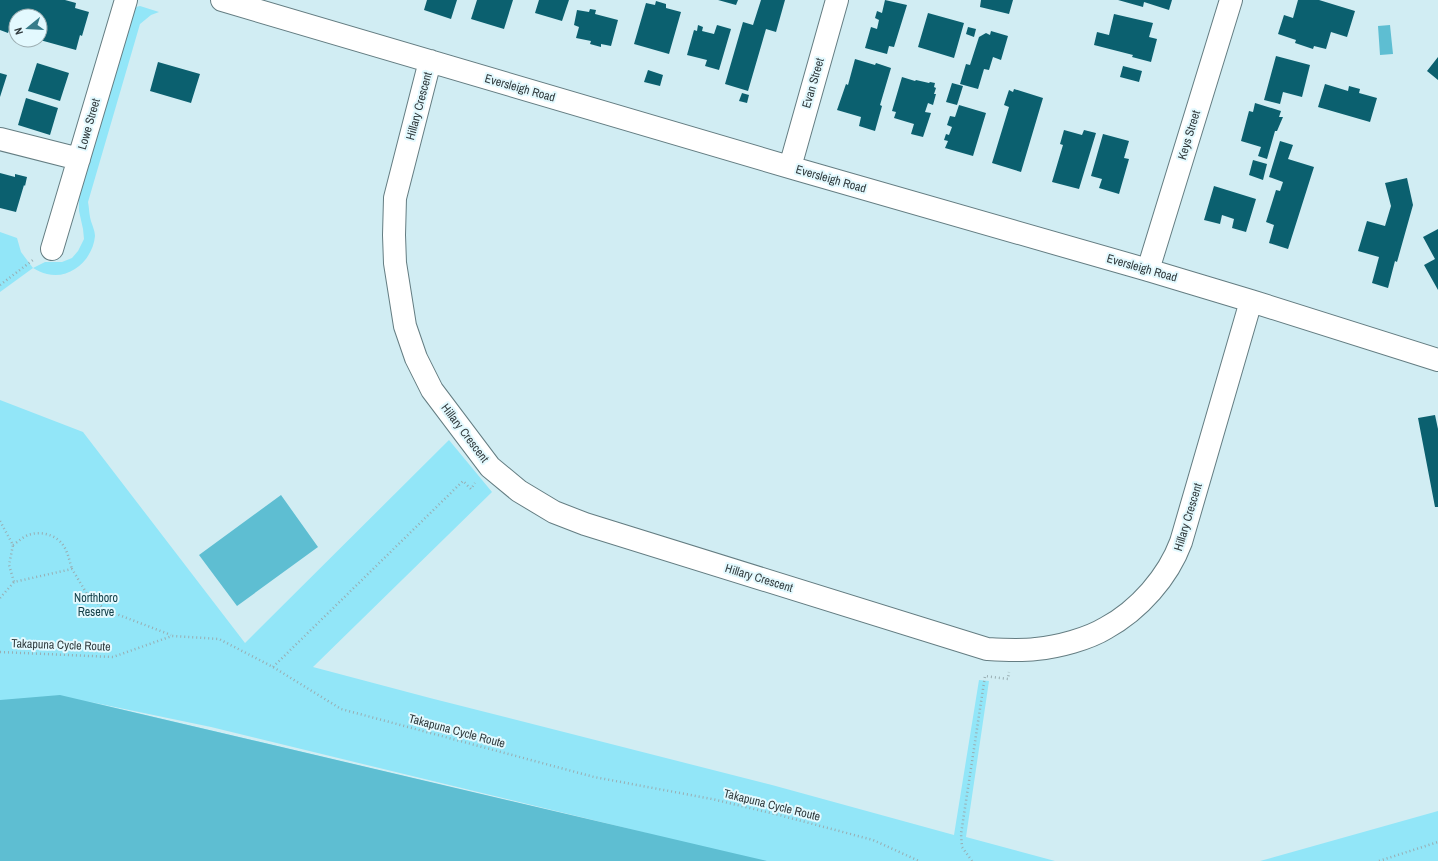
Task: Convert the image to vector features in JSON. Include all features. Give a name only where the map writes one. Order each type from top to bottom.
[{"type":"street","name":"Lowe Street","points":[[44,253],[79,159],[126,0]]},
{"type":"street","name":"Eversleigh Road","points":[[222,0],[790,167],[1251,300],[1438,360]]},
{"type":"street","name":"Evan Street","points":[[790,167],[837,0]]},
{"type":"street","name":"Keys Street","points":[[1148,270],[1231,0]]},
{"type":"street","name":"Hillary Crescent","points":[[430,61],[395,198],[395,263],[405,326],[416,358],[432,390],[490,467],[519,491],[554,512],[585,524],[987,649],[1038,649],[1087,637],[1105,629],[1122,618],[1141,602],[1157,583],[1175,557],[1181,542],[1251,300]]},
{"type":"street","points":[[0,139],[79,159]]},
{"type":"path","points":[[0,285],[44,253]]},
{"type":"path","points":[[273,667],[463,481],[471,489],[480,478]]},
{"type":"path","points":[[0,521],[13,546]]},
{"type":"path","points":[[14,582],[9,564],[13,546],[21,539],[32,534],[53,536],[62,543],[72,568],[87,594],[106,610],[172,636]]},
{"type":"path","points":[[0,598],[14,582],[72,568]]},
{"type":"path","name":"Takapuna Cycle Route","points":[[0,652],[113,657],[172,636],[219,639],[273,667],[341,709],[594,777],[712,799],[779,815],[872,840],[919,861]]},
{"type":"path","points":[[972,861],[962,847],[961,834],[984,676],[1008,679],[1009,672]]},
{"type":"path","points":[[1379,861],[1438,842]]},
{"type":"green space","points":[[140,6],[159,12],[151,15],[140,24],[88,202],[95,236],[90,252],[79,266],[64,274],[47,274],[33,268],[45,262],[62,262],[72,258],[78,251],[84,239],[79,211],[79,196],[130,19],[136,7]]},
{"type":"green space","points":[[0,232],[17,238],[21,252],[33,268],[0,292]]},
{"type":"green space","name":"Northboro Reserve","points":[[0,400],[83,432],[245,643],[449,440],[492,492],[313,667],[772,785],[954,835],[979,680],[989,681],[966,837],[1055,861],[0,861]],"holes":[[[86,701],[211,727],[646,833]]]},
{"type":"green space","points":[[1438,811],[1438,861],[1260,861]]},
{"type":"shaded area","points":[[1390,25],[1393,54],[1380,55],[1378,26]]},
{"type":"shaded area","points":[[281,495],[318,547],[237,606],[199,555]]},
{"type":"shaded area","points":[[60,695],[767,861],[0,861],[0,700]]},
{"type":"building","points":[[0,0],[65,0],[76,3],[75,8],[89,12],[76,50],[48,42],[48,8],[8,8],[8,33],[0,30]]},
{"type":"building","points":[[427,0],[457,0],[451,19],[424,10]]},
{"type":"building","points":[[477,0],[513,0],[504,29],[471,19]]},
{"type":"building","points":[[539,0],[569,0],[562,21],[535,13]]},
{"type":"building","points":[[718,0],[738,0],[736,5]]},
{"type":"building","points":[[761,0],[785,0],[776,32],[766,29],[748,91],[725,84],[743,22],[753,25]]},
{"type":"building","points":[[885,0],[907,5],[894,47],[889,46],[887,54],[865,48],[871,27],[877,29],[879,20],[875,18],[877,11],[882,13]]},
{"type":"building","points":[[981,0],[1013,0],[1009,14],[980,7]]},
{"type":"building","points":[[1118,0],[1172,0],[1169,10],[1144,2],[1143,7]]},
{"type":"building","points":[[1298,0],[1319,0],[1355,11],[1347,37],[1331,32],[1326,49],[1314,46],[1313,49],[1295,43],[1296,40],[1278,34],[1284,15],[1293,18]]},
{"type":"building","points":[[656,1],[666,4],[666,8],[681,12],[669,54],[634,44],[646,3],[655,5]]},
{"type":"building","points":[[590,9],[596,10],[595,14],[618,20],[611,46],[601,44],[601,47],[590,44],[591,41],[576,38],[579,27],[574,25],[577,10],[589,12]]},
{"type":"building","points":[[928,13],[964,23],[954,58],[918,47]]},
{"type":"building","points":[[1114,14],[1153,23],[1149,37],[1157,39],[1151,62],[1132,57],[1133,55],[1094,45],[1097,32],[1109,35]]},
{"type":"building","points":[[698,25],[703,27],[702,31],[714,34],[717,25],[731,29],[719,70],[705,66],[707,60],[687,55],[694,30],[697,31]]},
{"type":"building","points":[[968,27],[976,29],[974,37],[966,34]]},
{"type":"building","points":[[991,31],[1008,36],[1001,60],[993,57],[989,70],[984,69],[978,89],[960,84],[966,64],[970,65],[979,37],[986,33],[990,35]]},
{"type":"building","points":[[1276,56],[1310,65],[1302,97],[1283,92],[1280,104],[1264,100]]},
{"type":"building","points":[[1438,57],[1438,80],[1427,71]]},
{"type":"building","points":[[855,59],[875,65],[876,63],[891,68],[880,105],[882,106],[875,131],[859,126],[861,117],[837,110],[846,84],[848,85]]},
{"type":"building","points":[[158,62],[200,74],[191,103],[150,91]]},
{"type":"building","points":[[37,63],[69,73],[60,101],[28,91]]},
{"type":"building","points":[[1123,66],[1142,71],[1139,82],[1120,77]]},
{"type":"building","points":[[648,70],[663,75],[660,86],[644,82]]},
{"type":"building","points":[[0,73],[7,75],[0,97]]},
{"type":"building","points":[[902,77],[915,81],[935,83],[934,87],[936,88],[934,94],[936,94],[933,105],[928,103],[925,112],[931,113],[923,137],[911,134],[914,124],[894,118],[896,112],[892,111]]},
{"type":"building","points":[[952,83],[963,86],[957,105],[946,102]]},
{"type":"building","points":[[1325,84],[1348,91],[1349,86],[1360,89],[1359,93],[1377,98],[1370,122],[1318,107]]},
{"type":"building","points":[[1014,89],[1043,98],[1021,172],[992,163],[1009,107],[1004,105],[1009,90],[1013,92]]},
{"type":"building","points":[[742,93],[749,95],[747,103],[739,101]]},
{"type":"building","points":[[26,98],[58,108],[50,135],[18,125]]},
{"type":"building","points":[[1255,103],[1281,111],[1279,117],[1283,117],[1277,131],[1275,131],[1267,159],[1258,156],[1261,147],[1241,141],[1249,111],[1253,112]]},
{"type":"building","points":[[959,105],[986,113],[973,156],[945,148],[948,141],[944,140],[946,134],[949,135],[952,127],[947,125],[950,116],[955,117]]},
{"type":"building","points":[[1064,130],[1082,135],[1084,130],[1096,133],[1079,189],[1052,182],[1063,145],[1060,144]]},
{"type":"building","points":[[1103,134],[1129,141],[1124,158],[1129,159],[1119,194],[1099,188],[1102,179],[1091,176]]},
{"type":"building","points":[[1280,141],[1293,145],[1288,159],[1314,167],[1288,249],[1269,243],[1274,225],[1266,222],[1276,190],[1280,191],[1283,182],[1269,177]]},
{"type":"building","points":[[1253,160],[1267,164],[1263,180],[1249,175]]},
{"type":"building","points":[[0,173],[15,177],[15,174],[27,177],[16,212],[0,208]]},
{"type":"building","points":[[1407,178],[1413,205],[1388,288],[1372,283],[1379,257],[1358,251],[1367,221],[1385,226],[1391,206],[1385,183]]},
{"type":"building","points":[[1214,186],[1256,199],[1246,232],[1232,228],[1234,219],[1222,215],[1220,224],[1204,220]]},
{"type":"building","points":[[1438,229],[1438,290],[1424,265],[1435,259],[1423,237]]},
{"type":"building","points":[[1435,415],[1438,429],[1438,507],[1435,507],[1418,418]]}]
